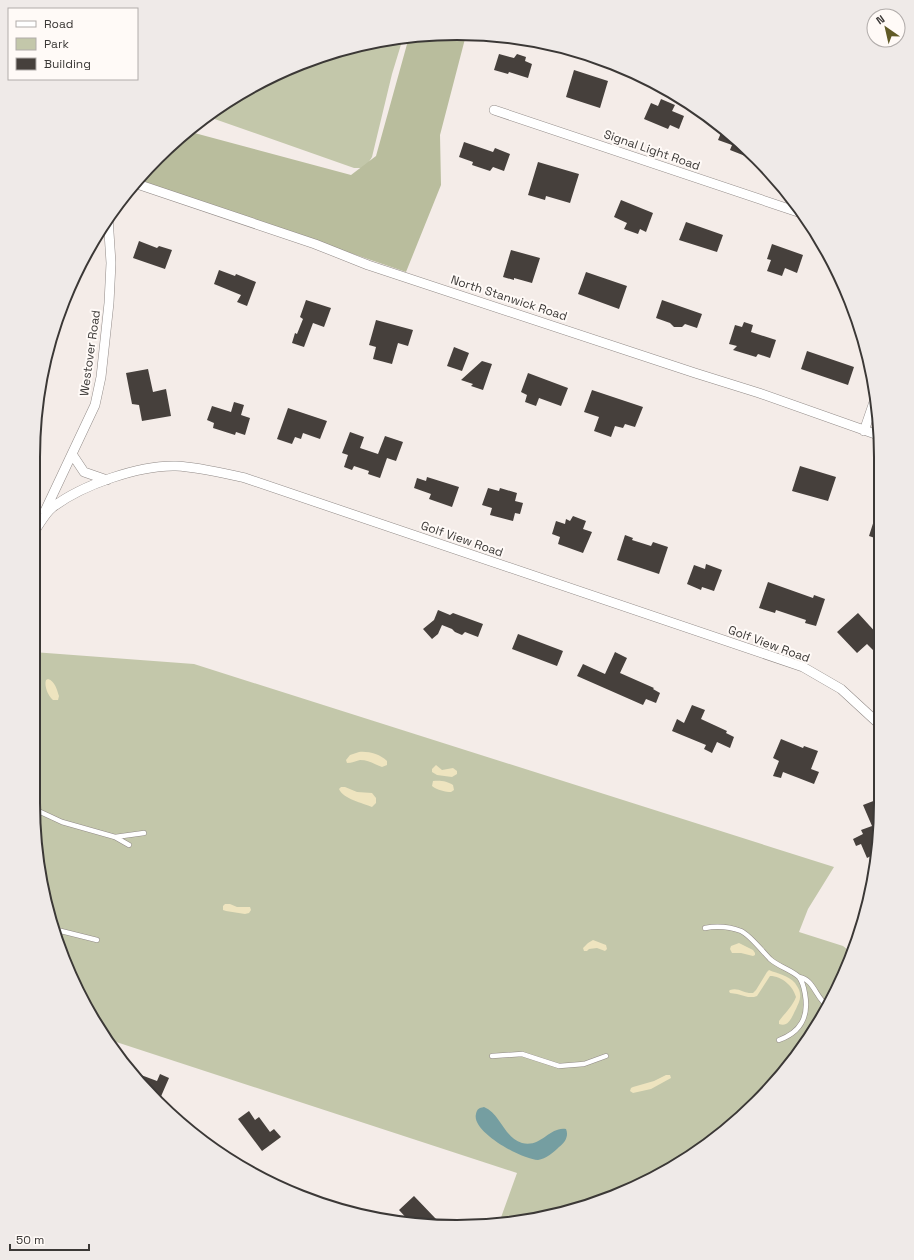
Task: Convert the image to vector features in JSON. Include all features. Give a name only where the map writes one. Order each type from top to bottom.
[{"type":"street","name":"Signal Light Road","points":[[494,110],[793,210]]},
{"type":"street","name":"North Stanwick Road","points":[[140,185],[315,244],[368,265],[694,373],[759,393],[873,434]]},
{"type":"street","name":"Westover Road","points":[[40,520],[96,404],[109,303],[111,263],[109,227]]},
{"type":"street","points":[[864,431],[871,411]]},
{"type":"street","points":[[72,454],[84,472],[107,480]]},
{"type":"street","name":"Golf View Road","points":[[40,524],[52,508],[76,493],[107,480],[145,468],[176,466],[210,470],[245,478],[803,667],[841,689],[874,719]]},
{"type":"lane","points":[[40,811],[62,822],[115,837],[129,845]]},
{"type":"lane","points":[[115,837],[144,833]]},
{"type":"lane","points":[[704,928],[725,928],[742,932],[751,939],[771,960],[808,981],[823,1002]]},
{"type":"lane","points":[[60,931],[97,940]]},
{"type":"lane","points":[[779,1040],[793,1033],[804,1019],[806,996],[799,977]]},
{"type":"lane","points":[[492,1056],[522,1054],[559,1066],[584,1064],[606,1056]]},
{"type":"green space","points":[[465,40],[440,135],[441,185],[406,272],[143,182],[162,162],[194,133],[351,175],[376,156],[407,44],[430,41]]},
{"type":"green space","points":[[401,44],[392,74],[372,157],[365,168],[354,168],[213,119],[249,96],[297,72],[349,54]]},
{"type":"green space","points":[[40,653],[194,664],[834,867],[808,909],[799,932],[843,946],[847,949],[831,987],[804,1035],[771,1078],[752,1098],[732,1117],[689,1150],[641,1177],[591,1198],[565,1206],[538,1212],[501,1217],[517,1173],[115,1042],[96,1012],[72,963],[54,911],[48,884],[41,830],[40,803]]},
{"type":"sand","points":[[48,679],[55,686],[59,696],[58,700],[53,700],[48,693],[46,688],[46,680]]},
{"type":"sand","points":[[359,752],[377,755],[387,761],[387,765],[382,767],[363,760],[347,763],[346,760],[350,755]]},
{"type":"sand","points":[[436,765],[442,770],[453,768],[457,771],[457,774],[452,777],[437,775],[432,772],[432,769]]},
{"type":"sand","points":[[433,781],[449,783],[453,785],[454,790],[449,792],[436,789],[432,786]]},
{"type":"sand","points":[[341,787],[357,792],[372,793],[376,798],[376,803],[372,807],[354,800],[341,792],[339,789]]},
{"type":"sand","points":[[225,904],[230,904],[237,907],[250,907],[251,910],[249,913],[245,914],[226,911],[223,910],[223,906]]},
{"type":"sand","points":[[593,940],[606,945],[607,949],[605,951],[597,948],[584,951],[583,948]]},
{"type":"sand","points":[[739,943],[753,950],[755,955],[732,953],[730,949],[731,946]]},
{"type":"sand","points":[[769,970],[789,978],[795,983],[800,991],[800,998],[792,1018],[788,1023],[782,1025],[779,1024],[779,1021],[796,997],[790,986],[783,980],[770,976],[757,996],[754,997],[730,993],[729,991],[736,989],[747,993],[753,993]]},
{"type":"sand","points":[[666,1075],[670,1075],[671,1078],[651,1089],[633,1093],[630,1091],[633,1087],[654,1081]]},
{"type":"water","points":[[484,1107],[495,1115],[511,1136],[522,1143],[529,1144],[535,1142],[560,1129],[566,1129],[566,1139],[547,1157],[538,1160],[531,1159],[500,1144],[481,1129],[477,1121],[476,1114],[478,1109]]},
{"type":"building","points":[[499,54],[514,58],[517,54],[526,57],[525,61],[532,64],[528,78],[509,72],[508,74],[494,70]]},
{"type":"building","points":[[574,70],[608,81],[600,108],[566,97]]},
{"type":"building","points":[[661,99],[675,105],[672,111],[684,116],[679,129],[670,125],[668,129],[644,119],[651,103],[658,106]]},
{"type":"building","points":[[721,134],[746,156],[730,150],[732,145],[718,140]]},
{"type":"building","points":[[464,142],[493,152],[495,148],[510,154],[504,171],[493,167],[490,171],[472,165],[473,162],[459,157]]},
{"type":"building","points":[[538,162],[579,174],[570,203],[546,196],[545,200],[528,195]]},
{"type":"building","points":[[621,200],[653,213],[646,232],[640,229],[638,234],[624,229],[627,223],[614,217]]},
{"type":"building","points":[[686,222],[723,235],[717,252],[679,240]]},
{"type":"building","points":[[139,241],[157,248],[159,246],[172,250],[165,269],[133,258]]},
{"type":"building","points":[[772,244],[803,255],[797,273],[785,268],[782,276],[767,271],[771,260],[767,259]]},
{"type":"building","points":[[511,250],[540,258],[532,283],[514,278],[514,280],[503,277]]},
{"type":"building","points":[[219,270],[235,276],[236,274],[256,282],[247,306],[237,302],[241,295],[214,284]]},
{"type":"building","points":[[586,272],[627,286],[619,309],[578,294]]},
{"type":"building","points":[[306,300],[331,308],[324,327],[313,323],[304,347],[292,343],[295,333],[297,334],[303,319],[300,317]]},
{"type":"building","points":[[662,300],[702,314],[697,328],[685,324],[682,327],[674,327],[670,323],[656,318]]},
{"type":"building","points":[[376,320],[413,330],[408,346],[398,343],[392,364],[373,359],[376,347],[369,345]]},
{"type":"building","points":[[744,322],[753,325],[751,332],[776,340],[770,358],[758,354],[756,357],[733,350],[737,346],[729,344],[735,325],[742,327]]},
{"type":"building","points":[[454,347],[469,353],[462,371],[447,366]]},
{"type":"building","points":[[807,351],[854,367],[848,385],[801,369]]},
{"type":"building","points":[[482,361],[492,364],[483,390],[471,386],[473,384],[461,380]]},
{"type":"building","points":[[148,369],[153,392],[166,389],[171,416],[142,421],[139,405],[132,404],[126,373]]},
{"type":"building","points":[[528,373],[568,388],[561,406],[539,398],[536,406],[525,402],[527,395],[521,392]]},
{"type":"building","points":[[592,390],[643,407],[635,427],[625,424],[623,428],[615,426],[611,437],[594,431],[599,417],[584,412]]},
{"type":"building","points":[[234,402],[244,405],[241,415],[250,418],[245,435],[236,432],[235,435],[213,428],[214,423],[207,420],[212,406],[231,412]]},
{"type":"building","points":[[288,408],[327,421],[320,439],[303,433],[301,439],[295,437],[292,444],[277,439]]},
{"type":"building","points":[[350,432],[364,437],[360,448],[378,454],[385,436],[403,442],[396,461],[387,458],[380,478],[368,474],[369,471],[354,466],[352,470],[344,467],[348,455],[342,453]]},
{"type":"building","points":[[800,466],[836,477],[828,501],[792,491]]},
{"type":"building","points":[[427,477],[459,487],[452,507],[429,499],[431,494],[414,488],[417,478],[426,481]]},
{"type":"building","points":[[488,488],[499,491],[500,488],[517,493],[515,501],[523,503],[520,514],[515,513],[513,521],[490,515],[492,508],[482,505]]},
{"type":"building","points":[[573,516],[586,521],[583,529],[592,532],[583,553],[558,544],[560,537],[552,534],[556,521],[565,524],[566,519],[570,521]]},
{"type":"building","points":[[874,520],[874,538],[869,536]]},
{"type":"building","points":[[625,535],[633,538],[632,540],[651,546],[653,542],[668,547],[659,574],[617,560]]},
{"type":"building","points":[[706,564],[722,570],[714,591],[702,587],[701,590],[687,584],[694,565],[705,569]]},
{"type":"building","points":[[768,582],[813,598],[814,595],[825,599],[816,626],[805,623],[806,620],[776,610],[775,613],[759,608]]},
{"type":"building","points":[[438,610],[450,615],[453,613],[483,624],[478,637],[465,632],[462,635],[442,625],[438,634],[432,639],[423,629],[434,620]]},
{"type":"building","points":[[858,613],[874,631],[874,651],[867,644],[857,653],[837,632]]},
{"type":"building","points":[[518,634],[563,651],[557,666],[512,649]]},
{"type":"building","points":[[615,652],[627,658],[620,673],[654,688],[653,689],[660,693],[656,703],[646,699],[643,705],[577,676],[583,664],[605,674]]},
{"type":"building","points":[[692,705],[705,710],[701,719],[727,731],[726,733],[734,737],[730,748],[717,742],[712,753],[704,749],[706,745],[672,731],[677,719],[684,723]]},
{"type":"building","points":[[781,739],[803,748],[804,746],[818,751],[811,769],[819,772],[814,784],[783,772],[781,778],[773,776],[779,761],[773,758]]},
{"type":"building","points":[[874,801],[870,856],[867,858],[861,844],[856,846],[853,839],[863,834],[861,830],[872,826],[863,805]]},
{"type":"building","points":[[160,1074],[169,1078],[161,1097],[140,1075],[157,1081]]},
{"type":"building","points":[[249,1111],[255,1120],[259,1117],[270,1132],[274,1129],[281,1137],[262,1151],[238,1119]]},
{"type":"building","points":[[414,1196],[436,1219],[405,1216],[399,1210]]}]
